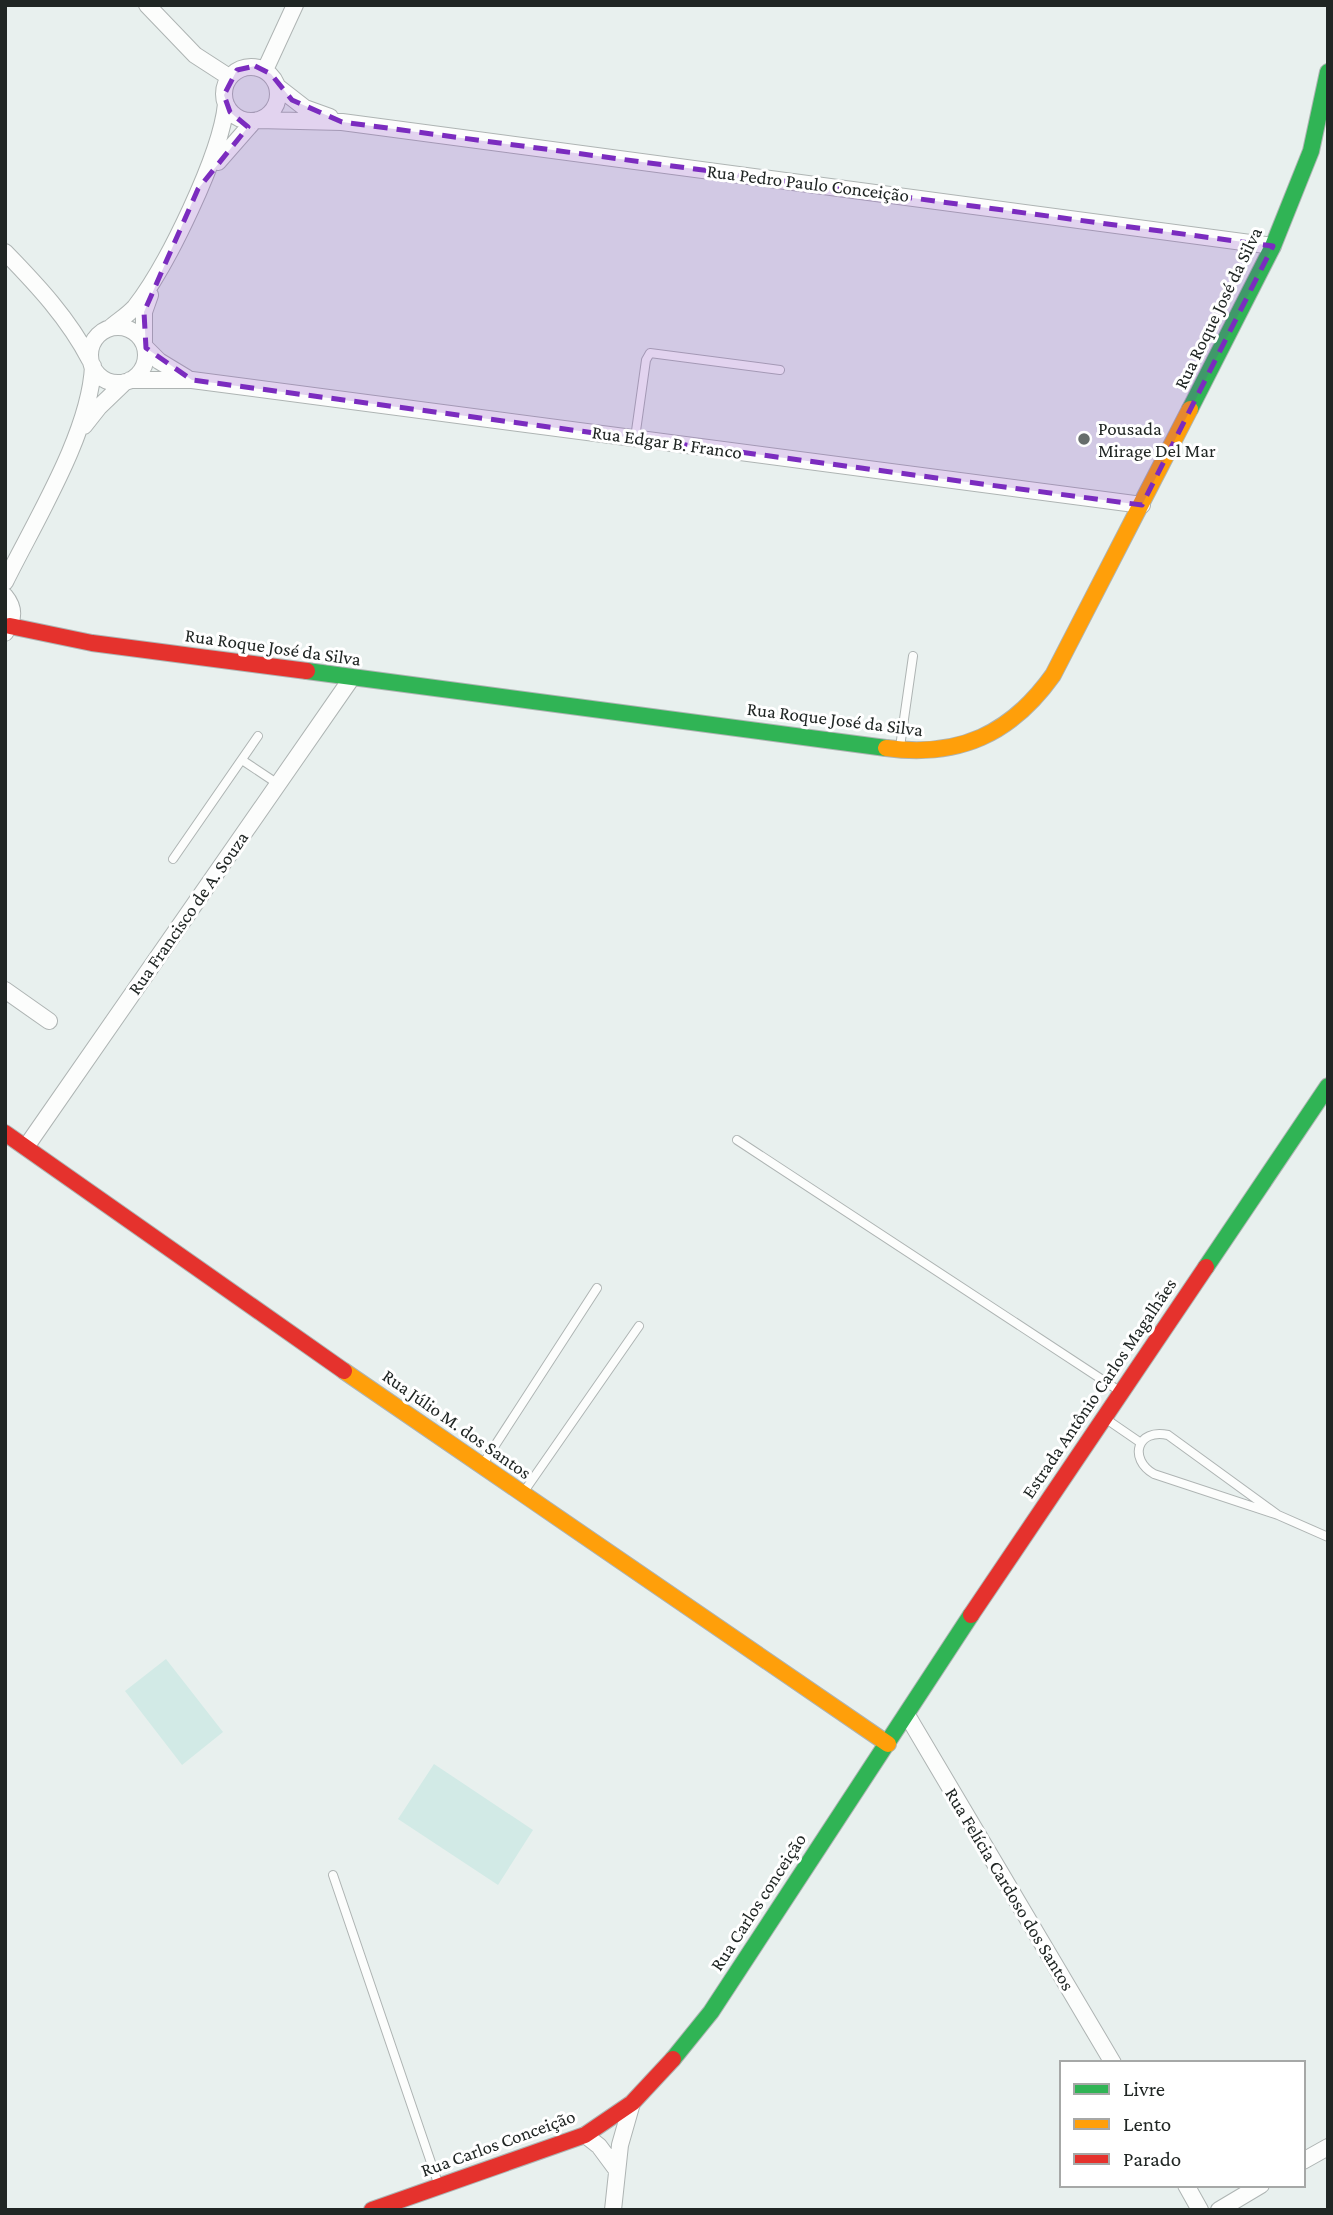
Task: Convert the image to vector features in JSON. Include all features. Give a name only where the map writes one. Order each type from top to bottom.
[{"type":"street","points":[[147,5],[195,55],[229,77]]},
{"type":"street","points":[[265,70],[295,5]]},
{"type":"street","points":[[5,582],[75,440],[88,402],[94,341],[135,306],[160,266],[219,142],[226,104],[225,85],[229,77],[246,66],[265,70],[278,87],[275,108],[256,121],[228,148],[198,189]]},
{"type":"street","name":"Rua Roque José da Silva","points":[[8,630],[351,679],[900,750],[932,751],[962,746],[989,737],[1034,702],[1063,657],[1142,505],[1273,246],[1311,150],[1328,72]]},
{"type":"street","name":"Rua Pedro Paulo Conceição","points":[[278,87],[305,108],[342,122]]},
{"type":"street","points":[[226,104],[237,118],[256,121]]},
{"type":"street","name":"Rua Pedro Paulo Conceição","points":[[256,121],[342,122],[1273,246]]},
{"type":"street","points":[[5,253],[49,298],[71,326],[92,364],[110,382],[128,381]]},
{"type":"street","points":[[75,440],[99,407],[144,367],[144,312],[160,266]]},
{"type":"street","points":[[110,328],[123,327],[135,332],[145,345]]},
{"type":"street","name":"Rua Edgar B. Franco","points":[[145,345],[170,370],[192,380]]},
{"type":"street","name":"Rua Edgar B. Franco","points":[[128,381],[192,380],[1142,505]]},
{"type":"street","points":[[5,596],[12,607],[8,630]]},
{"type":"street","name":"Rua Francisco de A. Souza","points":[[26,1147],[351,679]]},
{"type":"street","points":[[5,990],[49,1021]]},
{"type":"street","name":"Estrada Antônio Carlos Magalhães","points":[[907,1715],[1328,1086]]},
{"type":"street","name":"Rua Júlio M. dos Santos","points":[[5,1133],[522,1494],[888,1744]]},
{"type":"street","name":"Rua Carlos conceição","points":[[632,2103],[671,2062],[711,2012],[907,1715]]},
{"type":"street","name":"Rua Felícia Cardoso dos Santos","points":[[907,1715],[1112,2061]]},
{"type":"street","points":[[613,2210],[616,2169],[632,2103]]},
{"type":"street","name":"Rua Carlos Conceição","points":[[372,2210],[585,2134],[632,2103]]},
{"type":"street","points":[[585,2134],[599,2146],[616,2169]]},
{"type":"street","points":[[1305,2160],[1328,2147]]},
{"type":"street","points":[[1187,2187],[1200,2210]]},
{"type":"street","points":[[1219,2210],[1258,2187]]},
{"type":"lane","points":[[635,438],[646,360],[650,353],[780,370]]},
{"type":"lane","points":[[900,750],[913,656]]},
{"type":"lane","points":[[173,859],[258,736]]},
{"type":"lane","points":[[242,761],[278,784]]},
{"type":"lane","points":[[737,1140],[1122,1393]]},
{"type":"lane","points":[[482,1466],[597,1288]]},
{"type":"lane","points":[[522,1494],[639,1325]]},
{"type":"lane","points":[[1106,1418],[1141,1443]]},
{"type":"lane","points":[[1278,1515],[1168,1435],[1158,1433],[1141,1443],[1138,1456],[1143,1468],[1154,1474],[1278,1515],[1328,1537]]},
{"type":"lane","points":[[333,1875],[424,2136],[439,2187]]},
{"type":"highlighted area","points":[[255,66],[271,74],[292,100],[342,122],[1273,246],[1142,505],[192,380],[146,348],[144,312],[198,189],[248,127],[230,112],[224,95],[237,70]]},
{"type":"shaded area","points":[[166,1659],[223,1732],[182,1765],[125,1691]]},
{"type":"shaded area","points":[[434,1764],[533,1830],[498,1885],[398,1819]]},
{"type":"traffic: fast","points":[[1190,409],[1273,246],[1311,151],[1328,72]]},
{"type":"traffic: fast","points":[[307,671],[886,748]]},
{"type":"traffic: fast","points":[[1206,1267],[1328,1086]]},
{"type":"traffic: fast","points":[[673,2059],[711,2012],[971,1615]]},
{"type":"traffic: slow","points":[[886,748],[937,749],[960,745],[1001,727],[1037,695],[1053,675],[1190,409]]},
{"type":"traffic: slow","points":[[344,1371],[888,1744]]},
{"type":"traffic: jam","points":[[10,626],[92,643],[307,671]]},
{"type":"traffic: jam","points":[[5,1133],[344,1371]]},
{"type":"traffic: jam","points":[[971,1615],[1206,1267]]},
{"type":"traffic: jam","points":[[372,2210],[585,2135],[632,2103],[673,2059]]},
{"type":"place","name":"Pousada Mirage Del Mar","points":[[1084,439]]}]
